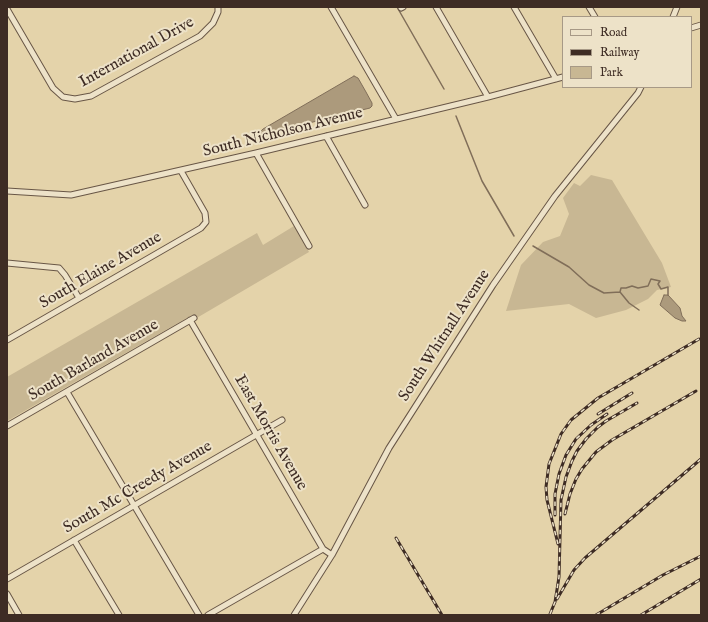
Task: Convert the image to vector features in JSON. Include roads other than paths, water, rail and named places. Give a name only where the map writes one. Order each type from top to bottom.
[{"type":"street","name":"International Drive","points":[[7,9],[53,88],[63,97],[75,100],[91,96],[200,36],[213,23],[218,12],[218,7]]},
{"type":"street","points":[[332,7],[396,119]]},
{"type":"street","points":[[436,7],[488,97]]},
{"type":"street","points":[[514,7],[556,79]]},
{"type":"street","points":[[589,7],[594,16]]},
{"type":"street","name":"South Nicholson Avenue","points":[[7,191],[71,195],[181,171],[488,97],[562,77]]},
{"type":"street","name":"South Whitnall Avenue","points":[[294,615],[332,555],[389,448],[493,285],[555,196],[638,94],[641,88]]},
{"type":"street","points":[[326,136],[365,205]]},
{"type":"street","points":[[256,153],[309,246]]},
{"type":"street","name":"South Elaine Avenue","points":[[7,340],[201,228],[206,222],[205,213],[181,171]]},
{"type":"street","points":[[7,263],[58,268],[65,275],[79,298]]},
{"type":"street","name":"East Morris Avenue","points":[[192,319],[256,435],[323,549],[332,555]]},
{"type":"street","name":"South Barland Avenue","points":[[7,426],[192,319]]},
{"type":"street","points":[[67,392],[199,615]]},
{"type":"street","name":"South Mc Creedy Avenue","points":[[7,579],[282,420]]},
{"type":"street","points":[[74,540],[119,615]]},
{"type":"street","points":[[208,615],[323,549]]},
{"type":"street","points":[[7,594],[19,615]]},
{"type":"waterway","points":[[397,7],[444,89]]},
{"type":"waterway","points":[[456,116],[482,181],[514,236]]},
{"type":"waterway","points":[[533,246],[569,267],[589,285],[604,293],[620,292],[621,288],[632,286],[638,288],[648,286],[651,279],[660,281],[658,284],[661,289],[668,287],[668,295]]},
{"type":"waterway","points":[[620,292],[629,303],[639,310]]},
{"type":"railway","points":[[558,544],[547,500],[546,487],[549,464],[561,434],[571,420],[598,398],[699,339]]},
{"type":"railway","points":[[565,514],[570,494],[576,479],[596,452],[612,440],[696,391]]},
{"type":"railway","points":[[598,414],[632,393]]},
{"type":"railway","points":[[550,614],[555,602],[559,577],[561,500],[566,477],[572,461],[586,439],[598,427],[637,403]]},
{"type":"railway","points":[[555,515],[555,494],[559,474],[566,455],[576,439],[591,425],[607,414]]},
{"type":"railway","points":[[557,599],[574,570],[585,558],[701,459]]},
{"type":"railway","points":[[396,538],[442,615]]},
{"type":"railway","points":[[596,615],[663,575],[701,556]]},
{"type":"railway","points":[[641,615],[701,579]]}]
